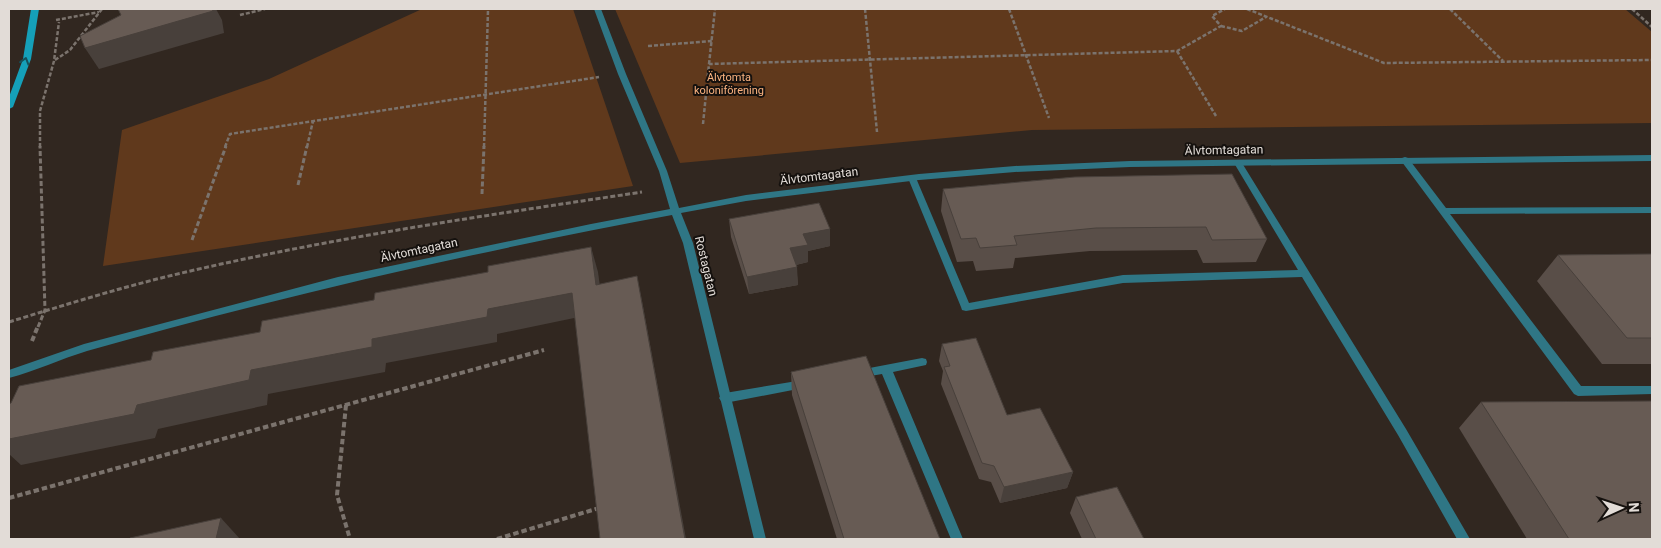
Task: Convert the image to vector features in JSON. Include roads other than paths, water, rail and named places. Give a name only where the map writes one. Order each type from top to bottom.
[{"type":"street","points":[[9,107],[27,59],[35,9]]},
{"type":"street","name":"Rostagatan","points":[[597,9],[663,171],[675,211],[688,243],[760,539]]},
{"type":"street","name":"Älvtomtagatan","points":[[9,374],[84,348],[338,281],[487,248],[746,198],[912,178],[1015,169],[1405,160],[1652,158]]},
{"type":"street","points":[[1405,160],[1578,391],[1652,390]]},
{"type":"street","points":[[1238,163],[1402,432],[1464,539]]},
{"type":"street","points":[[912,178],[966,307],[1123,279],[1304,272]]},
{"type":"street","points":[[1443,211],[1652,210]]},
{"type":"street","points":[[848,376],[922,362]]},
{"type":"street","points":[[886,369],[957,539]]},
{"type":"street","points":[[725,398],[810,382]]},
{"type":"park label","name":"Älvtomta koloniförening","points":[[729,83]]}]
